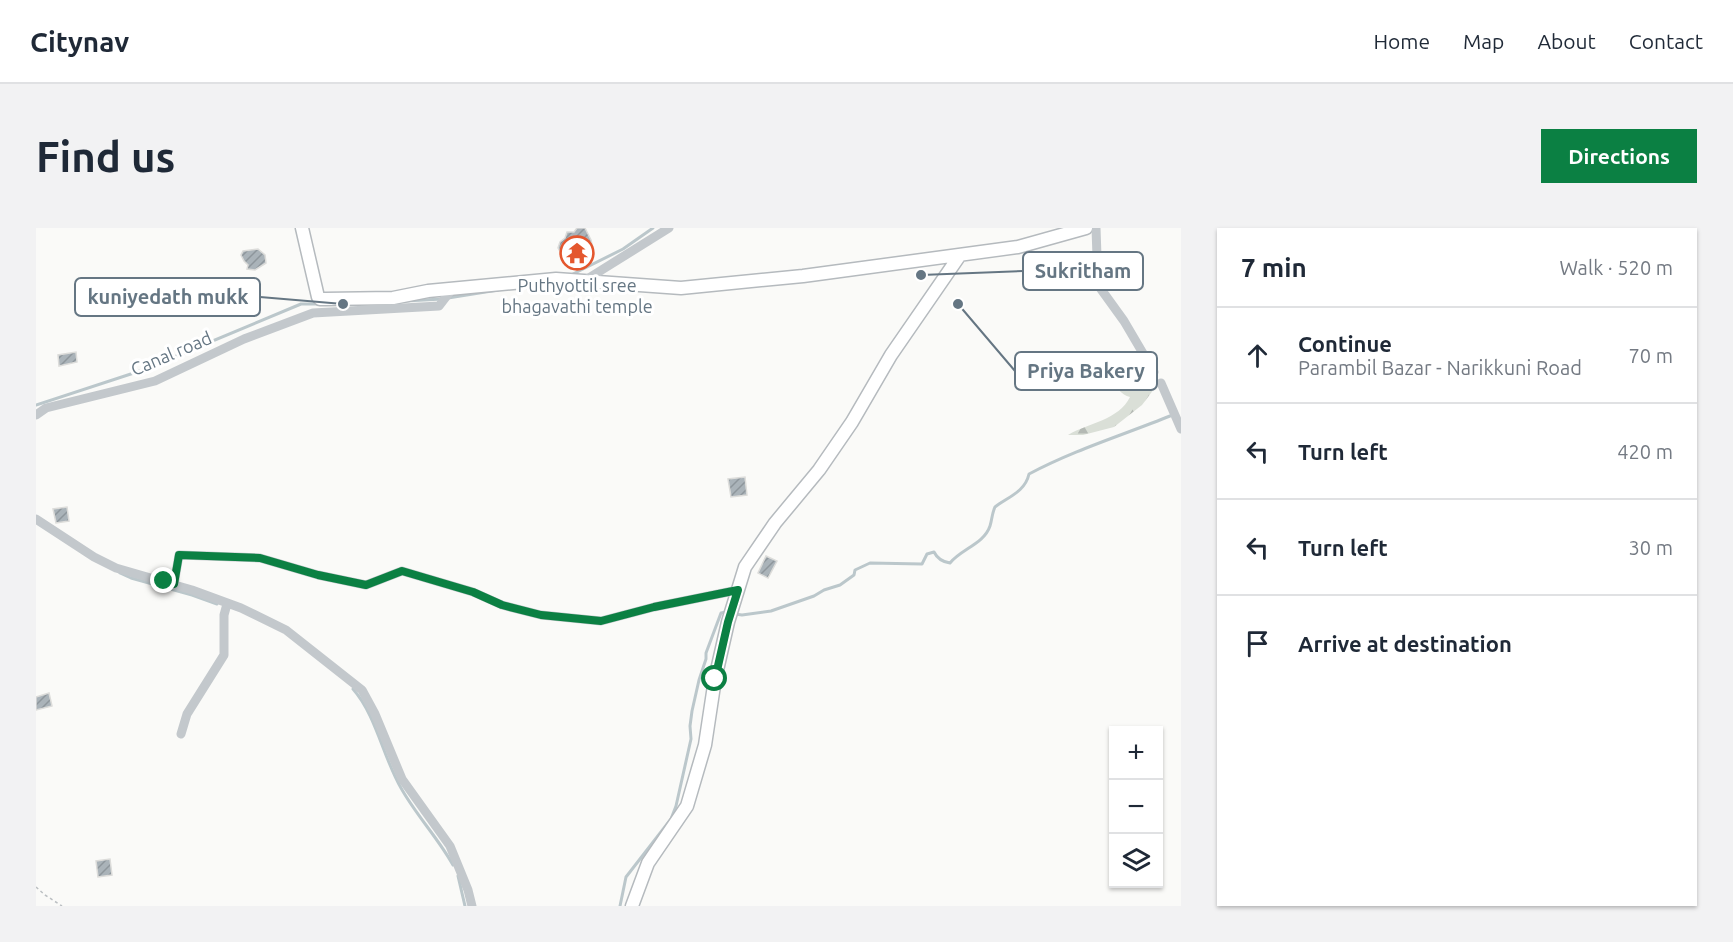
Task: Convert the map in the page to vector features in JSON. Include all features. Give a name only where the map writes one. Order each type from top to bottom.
[{"type":"main road","points":[[302,228],[320,299],[393,298],[428,291],[555,279],[681,288],[803,276],[1018,247],[1086,228]]},
{"type":"main road","points":[[632,906],[648,863],[687,806],[705,745],[715,679],[728,622],[745,567],[775,523],[819,470],[845,432],[891,355],[960,255]]},
{"type":"street","points":[[584,281],[669,228]]},
{"type":"street","points":[[1096,228],[1098,285],[1124,321],[1154,372]]},
{"type":"street","name":"Canal road","points":[[36,415],[46,408],[156,381],[244,339],[313,313],[440,306],[452,289]]},
{"type":"street","points":[[1161,383],[1181,429]]},
{"type":"street","points":[[36,519],[94,557],[116,568],[174,584],[242,608],[286,630],[362,690],[375,714],[402,779],[450,846],[472,906]]},
{"type":"street","points":[[174,584],[179,555],[260,558],[318,575],[366,585],[402,571],[473,592],[502,605],[541,615],[601,621],[654,607],[738,590]]},
{"type":"street","points":[[181,734],[187,714],[224,655],[224,615],[227,604]]},
{"type":"path","points":[[36,887],[62,906]]},
{"type":"green space","points":[[1137,362],[1154,389],[1142,405],[1114,427],[1083,435],[1068,435],[1111,416],[1125,405],[1130,397],[1108,382],[1122,371],[1124,365]]},
{"type":"building","points":[[577,228],[585,228],[593,249],[572,260],[565,260],[558,248],[560,242],[565,238],[567,232],[574,232]]},
{"type":"building","points":[[258,249],[265,255],[266,263],[255,270],[247,269],[248,265],[241,255],[243,251]]},
{"type":"building","points":[[76,352],[77,362],[59,366],[58,355]]},
{"type":"building","points":[[745,477],[747,495],[731,497],[728,479]]},
{"type":"building","points":[[67,507],[69,521],[56,523],[53,509]]},
{"type":"building","points":[[766,556],[777,561],[768,578],[758,573]]},
{"type":"building","points":[[49,693],[52,706],[36,710],[36,697]]},
{"type":"building","points":[[110,859],[112,875],[98,877],[96,861]]},
{"type":"waterway","points":[[569,276],[623,249],[653,228]]},
{"type":"waterway","points":[[448,298],[498,290]]},
{"type":"waterway","points":[[406,301],[442,299]]},
{"type":"waterway","points":[[36,405],[143,370],[301,304],[322,304]]},
{"type":"waterway","points":[[735,614],[771,611],[814,596],[840,585],[854,575],[855,570],[870,563],[922,564],[927,554],[934,552],[940,559],[950,563],[983,537],[990,526],[995,507],[1020,490],[1029,474],[1081,450],[1170,416]]},
{"type":"waterway","points":[[120,573],[217,604]]},
{"type":"waterway","points":[[620,906],[626,877],[671,819],[676,806],[691,739],[692,711],[699,680],[721,613],[726,612]]},
{"type":"waterway","points":[[353,689],[368,711],[401,788],[453,865]]},
{"type":"waterway","points":[[458,876],[465,906]]},
{"type":"place","name":"Puthyottil sree bhagavathi temple","points":[[577,253]]},
{"type":"place","name":"Sukritham","points":[[921,275]]},
{"type":"place","name":"kuniyedath mukk","points":[[343,304]]},
{"type":"place","name":"Priya Bakery","points":[[958,304]]},
{"type":"route","points":[[164,581],[174,584],[179,555],[260,558],[318,575],[366,585],[402,571],[473,592],[502,605],[541,615],[601,621],[654,607],[738,590],[715,679]]}]
